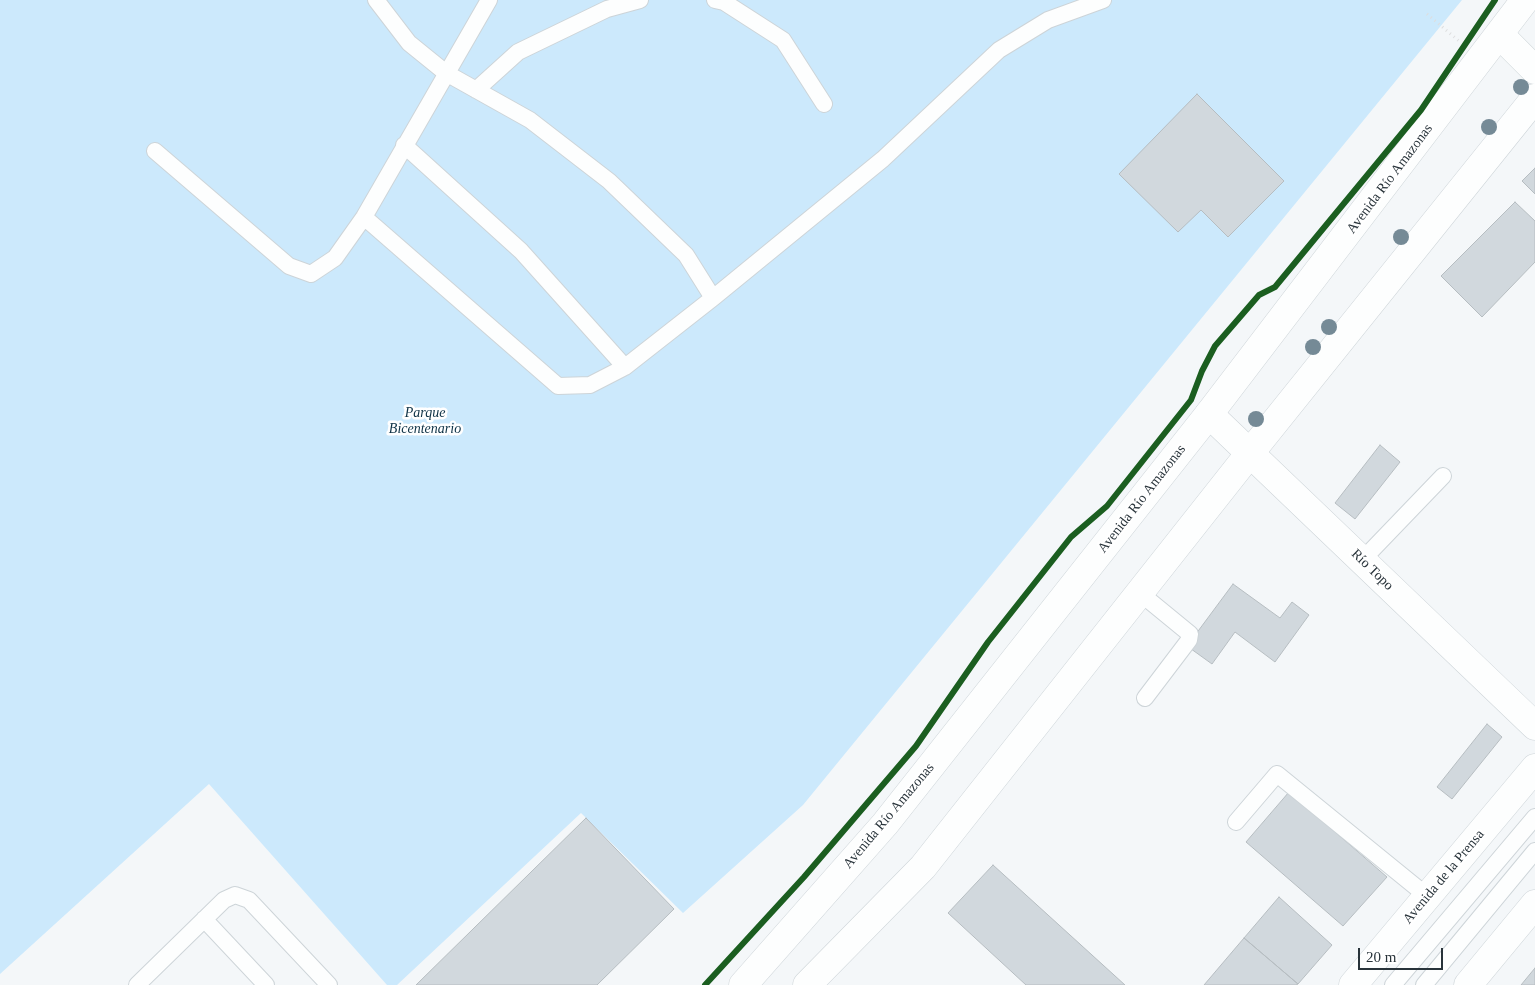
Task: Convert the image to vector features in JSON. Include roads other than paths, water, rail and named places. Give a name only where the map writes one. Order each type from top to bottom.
[{"type":"main road","name":"Avenida Río Amazonas","points":[[745,984],[884,824],[1209,414],[1525,0]]},
{"type":"main road","points":[[1500,35],[1535,70]]},
{"type":"main road","points":[[807,985],[922,867],[1250,453],[1535,98]]},
{"type":"main road","name":"Río Topo","points":[[1209,414],[1535,726]]},
{"type":"main road","name":"Avenida de la Prensa","points":[[1352,985],[1535,768]]},
{"type":"main road","points":[[1468,985],[1535,904]]},
{"type":"lane","points":[[376,0],[408,43],[446,73],[530,120],[609,181],[686,255],[713,298]]},
{"type":"lane","points":[[155,151],[289,266],[311,274],[335,258],[364,217],[489,0]]},
{"type":"lane","points":[[476,90],[518,52],[607,9],[640,0]]},
{"type":"lane","points":[[715,0],[724,2],[783,40],[824,104]]},
{"type":"lane","points":[[364,217],[558,386],[590,385],[626,367],[713,298],[882,159],[999,50],[1048,20],[1103,0]]},
{"type":"lane","points":[[404,145],[521,251],[626,367]]},
{"type":"lane","points":[[1363,562],[1369,553],[1443,476]]},
{"type":"lane","points":[[1140,593],[1190,634],[1189,640],[1145,698]]},
{"type":"lane","points":[[1236,822],[1277,774],[1427,896]]},
{"type":"lane","points":[[1393,985],[1535,817]]},
{"type":"lane","points":[[1424,985],[1535,851]]},
{"type":"lane","points":[[137,985],[224,900],[235,895],[249,900],[329,985]]},
{"type":"lane","points":[[204,920],[266,985]]},
{"type":"park label","name":"Parque Bicentenario","points":[[425,422]]}]
